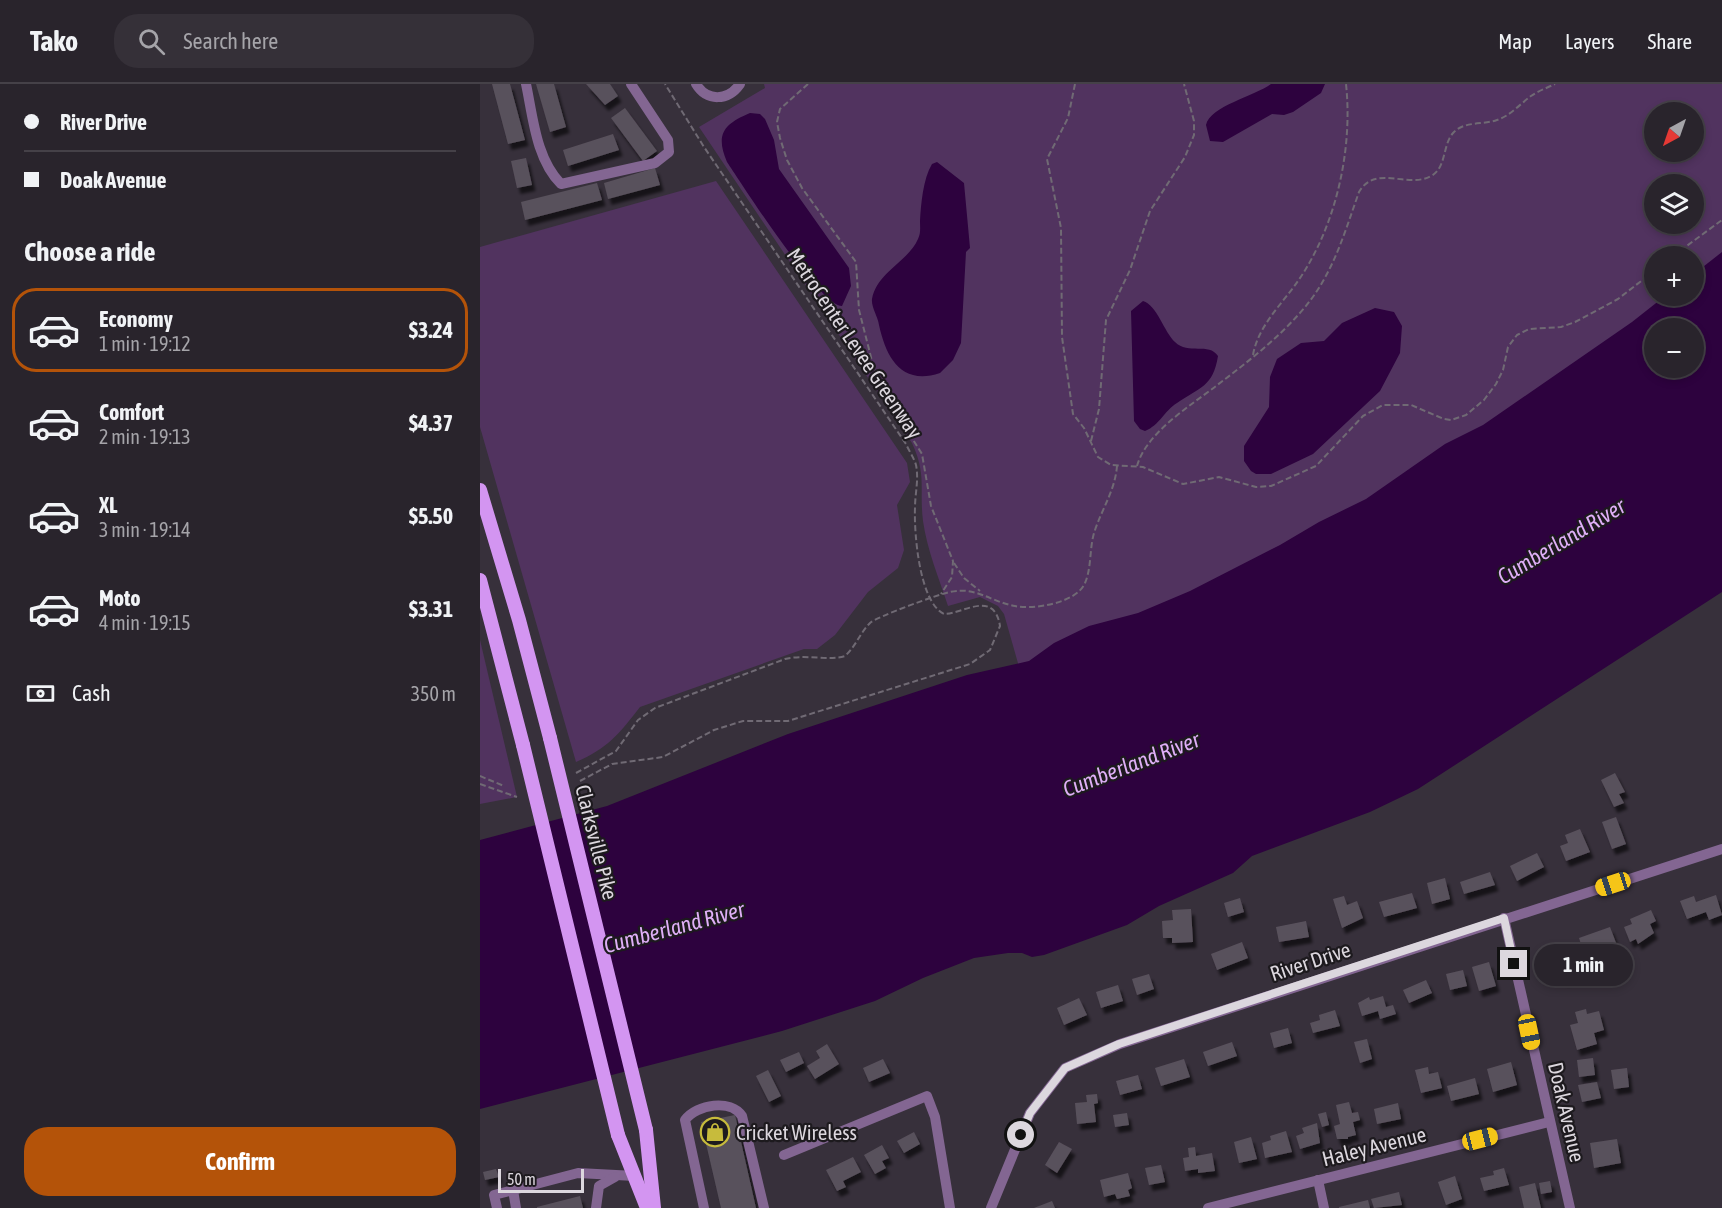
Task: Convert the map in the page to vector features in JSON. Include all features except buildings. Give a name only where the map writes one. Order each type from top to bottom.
[{"type":"main road","name":"Clarksville Pike","points":[[480,490],[519,620],[550,738],[646,1130],[654,1208]]},
{"type":"main road","points":[[480,580],[523,745],[618,1135],[647,1208]]},
{"type":"street","points":[[526,84],[541,152],[551,174],[561,184],[655,163],[669,152],[668,140],[631,84]]},
{"type":"street","points":[[696,84],[704,95],[712,98],[731,93],[740,84]]},
{"type":"street","name":"River Drive","points":[[991,1208],[1030,1113],[1065,1068],[1119,1044],[1722,849]]},
{"type":"street","name":"Doak Avenue","points":[[1504,918],[1570,1208]]},
{"type":"street","points":[[784,1155],[927,1096],[935,1117],[950,1208]]},
{"type":"street","points":[[704,1208],[685,1120],[700,1110],[728,1106],[734,1106],[742,1116],[764,1208]]},
{"type":"street","name":"Haley Avenue","points":[[1208,1208],[1549,1122]]},
{"type":"street","points":[[497,1208],[494,1195],[578,1173],[615,1177],[635,1176]]},
{"type":"street","points":[[596,1208],[598,1186],[615,1177]]},
{"type":"street","points":[[1318,1180],[1324,1208]]},
{"type":"street","points":[[513,1190],[516,1208]]},
{"type":"path","name":"MetroCenter Levee Greenway","points":[[665,84],[704,147],[906,444],[915,464],[917,483],[914,506],[920,563],[931,600]]},
{"type":"path","points":[[808,84],[778,112],[778,127],[785,155],[814,206],[838,234],[856,262],[859,310],[873,365],[885,395],[922,454],[931,506],[953,561],[964,578],[983,593],[1006,604],[1026,608],[1063,600],[1082,589],[1087,578],[1095,531],[1115,483],[1117,466]]},
{"type":"path","points":[[1075,84],[1068,118],[1048,155],[1047,164],[1060,213],[1060,306],[1069,396],[1073,414],[1101,461],[1117,466],[1137,466],[1183,484],[1220,477],[1247,485],[1265,487],[1316,466],[1364,416],[1383,405],[1411,405],[1444,419],[1458,419],[1484,400],[1496,384],[1503,370],[1508,347],[1517,335],[1529,330],[1561,327],[1575,322],[1618,299],[1644,279]]},
{"type":"path","points":[[1091,442],[1100,409],[1106,320],[1130,270],[1150,211],[1185,157],[1194,135],[1194,121],[1184,84]]},
{"type":"path","points":[[1253,356],[1264,326],[1310,262],[1333,205],[1348,135],[1346,84]]},
{"type":"path","points":[[1137,466],[1144,449],[1176,417],[1287,327],[1318,291],[1334,264],[1359,192],[1366,183],[1378,178],[1419,179],[1431,176],[1439,168],[1448,141],[1454,132],[1469,125],[1502,118],[1533,94],[1555,84]]},
{"type":"path","points":[[1687,246],[1722,220]]},
{"type":"path","points":[[939,596],[950,583],[953,561]]},
{"type":"path","points":[[576,773],[616,751],[638,720],[655,708],[785,659],[805,655],[840,657],[852,649],[874,619],[939,596],[968,590],[983,593]]},
{"type":"path","points":[[579,781],[612,764],[663,757],[714,730],[743,721],[788,721],[970,664],[990,650],[1000,626],[991,610],[974,605],[944,614],[935,608],[931,600]]},
{"type":"path","points":[[480,776],[504,786]]},
{"type":"path","points":[[480,784],[517,797]]},
{"type":"shaded area","points":[[764,84],[1722,84],[1722,273],[1704,287],[1704,246],[1644,246],[1644,306],[1680,306],[1665,318],[1644,318],[1644,334],[1536,419],[1023,681],[1004,614],[998,606],[980,597],[948,606],[925,532],[921,473],[912,443],[699,127],[765,88]]},
{"type":"shaded area","points":[[716,181],[907,463],[910,482],[897,505],[904,550],[898,568],[868,592],[835,635],[817,649],[804,649],[640,707],[605,746],[576,762],[480,427],[480,247]]},
{"type":"shaded area","points":[[480,640],[517,797],[480,804]]},
{"type":"water","points":[[1271,84],[1325,84],[1321,93],[1293,112],[1284,115],[1272,114],[1223,142],[1210,141],[1206,125],[1209,118],[1224,107]]},
{"type":"water","points":[[750,113],[760,114],[765,119],[774,140],[779,169],[849,268],[851,286],[842,306],[831,301],[800,267],[727,162],[722,144],[724,131],[734,121]]},
{"type":"water","points":[[937,162],[964,183],[970,248],[966,252],[961,343],[953,360],[940,373],[926,376],[905,372],[891,358],[882,337],[872,299],[880,281],[907,254],[918,239],[925,184],[932,164]]},
{"type":"water","name":"Cumberland River","points":[[1722,252],[1722,592],[1418,789],[1370,812],[1252,856],[1233,873],[1159,906],[1127,925],[1044,955],[1032,957],[1022,953],[1008,953],[974,958],[923,978],[875,1001],[782,1031],[480,1109],[480,840],[607,806],[788,734],[967,675],[1029,661],[1054,643],[1089,626],[1138,613],[1190,591],[1366,499],[1445,444],[1483,425],[1652,306],[1704,306],[1704,266]]},
{"type":"water","points":[[1143,301],[1148,303],[1167,332],[1180,346],[1209,350],[1218,356],[1209,380],[1173,406],[1145,431],[1140,429],[1134,421],[1131,311]]},
{"type":"water","points":[[1375,308],[1394,312],[1402,326],[1400,353],[1380,391],[1313,454],[1271,474],[1256,474],[1251,471],[1244,461],[1244,446],[1269,407],[1270,377],[1277,359],[1301,343],[1324,341],[1342,323]]},
{"type":"place","name":"Cricket Wireless","points":[[715,1132]]},
{"type":"route","points":[[1021,1135],[1030,1113],[1065,1068],[1119,1044],[1504,918],[1514,964]]}]
